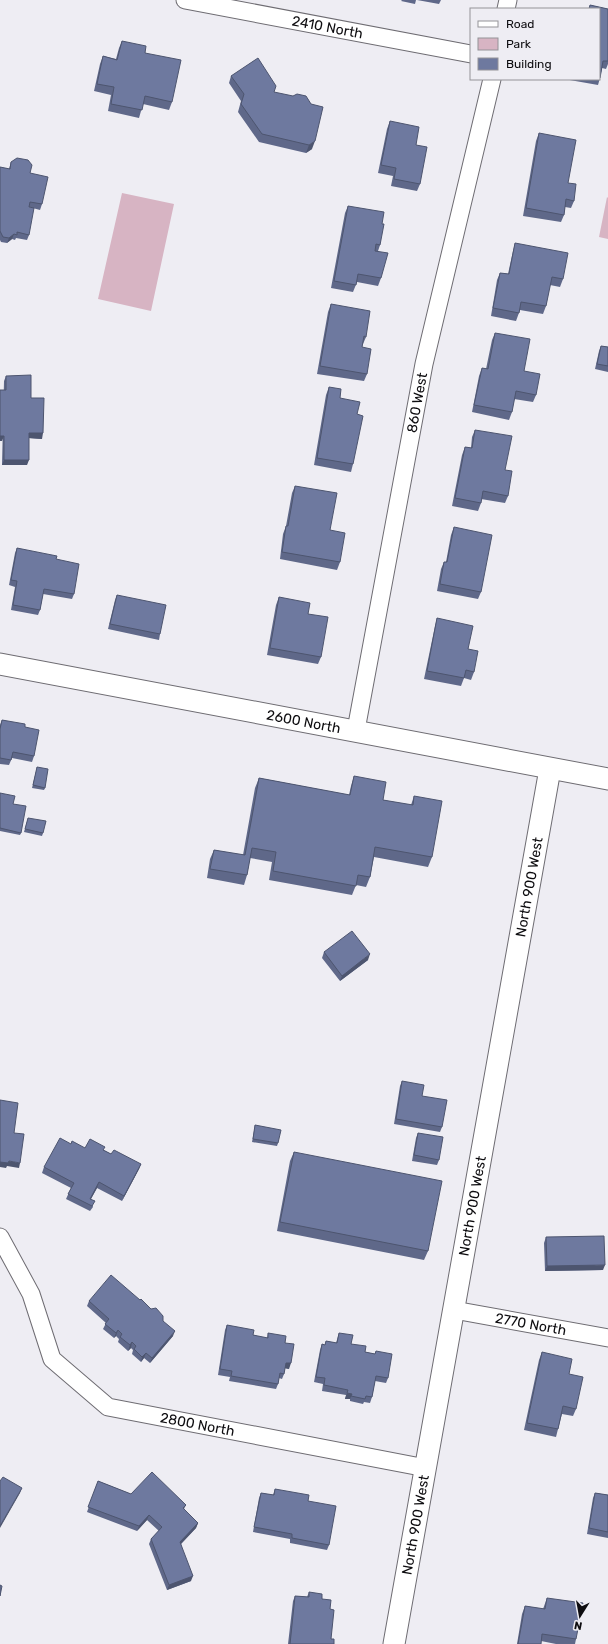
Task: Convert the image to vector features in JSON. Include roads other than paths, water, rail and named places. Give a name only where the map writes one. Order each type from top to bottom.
[{"type":"street","name":"2410 North","points":[[185,0],[470,54]]},
{"type":"street","name":"860 West","points":[[356,730],[424,364],[492,80]]},
{"type":"street","name":"2600 North","points":[[0,664],[356,730],[550,769],[608,779]]},
{"type":"street","name":"North 900 West","points":[[394,1644],[550,769]]},
{"type":"street","name":"2800 North","points":[[0,1237],[31,1294],[52,1359],[108,1407],[426,1468]]},
{"type":"street","name":"2770 North","points":[[454,1310],[608,1338]]}]
